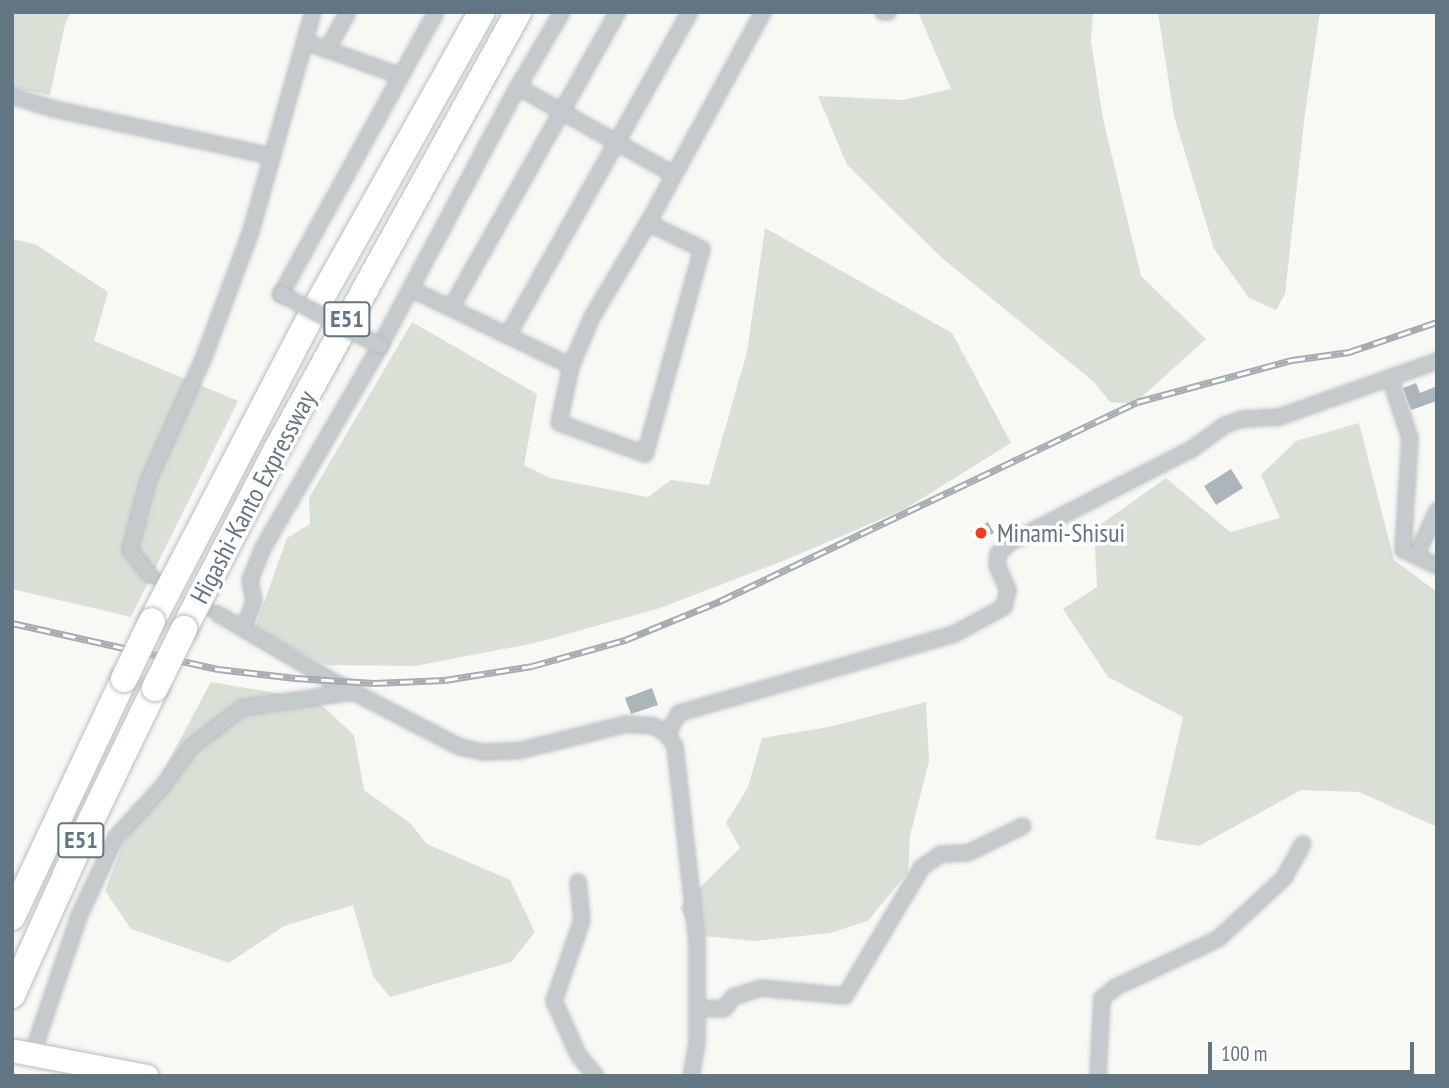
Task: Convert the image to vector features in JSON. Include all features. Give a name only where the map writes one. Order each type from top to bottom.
[{"type":"highway","name":"Higashi-Kanto Expressway","points":[[12,917],[152,621],[310,318],[482,12]]},
{"type":"highway","name":"Higashi-Kanto Expressway","points":[[12,995],[82,839],[184,629],[277,449],[518,12]]},
{"type":"main road","points":[[24,1053],[147,1076]]},
{"type":"street","points":[[150,575],[130,550],[148,481],[204,357],[251,231],[313,12]]},
{"type":"street","points":[[327,50],[348,12]]},
{"type":"street","points":[[380,346],[281,294],[436,12]]},
{"type":"street","points":[[244,627],[254,602],[250,580],[263,548],[380,346],[518,87],[562,12]]},
{"type":"street","points":[[451,308],[618,12]]},
{"type":"street","points":[[508,335],[691,12]]},
{"type":"street","points":[[648,223],[702,249],[645,454],[558,423],[571,366],[592,317],[648,223],[764,12]]},
{"type":"street","points":[[883,12],[888,12]]},
{"type":"street","points":[[306,43],[401,76]]},
{"type":"street","points":[[518,87],[673,174]]},
{"type":"street","points":[[12,96],[54,109],[272,156]]},
{"type":"street","points":[[411,289],[571,366]]},
{"type":"street","points":[[667,733],[679,713],[954,634],[1004,607],[1009,590],[997,565],[998,554],[1009,543],[1192,449],[1225,425],[1242,419],[1279,417],[1437,361]]},
{"type":"street","points":[[1390,379],[1410,438],[1403,551],[1437,566]]},
{"type":"street","points":[[1416,556],[1437,511]]},
{"type":"street","points":[[218,614],[353,692],[460,747],[483,752],[518,751],[626,724],[654,726],[667,733],[676,746],[693,894],[698,1008],[691,1076]]},
{"type":"street","points":[[24,1053],[79,916],[116,837],[162,787],[191,747],[242,708],[353,692]]},
{"type":"street","points":[[698,1008],[724,1009],[733,997],[761,988],[845,996],[922,867],[940,854],[968,853],[1023,826]]},
{"type":"street","points":[[1098,1076],[1102,998],[1116,987],[1218,939],[1284,878],[1303,844]]},
{"type":"street","points":[[578,882],[582,920],[554,1001],[579,1056],[596,1076]]},
{"type":"shaded area","points":[[12,12],[71,12],[65,24],[50,95],[12,88]]},
{"type":"shaded area","points":[[918,12],[1093,12],[1091,41],[1103,119],[1141,276],[1206,339],[1134,404],[1110,402],[1094,382],[942,258],[847,165],[818,96],[903,100],[951,89]]},
{"type":"shaded area","points":[[1158,12],[1320,12],[1305,113],[1285,294],[1276,310],[1249,298],[1214,249],[1174,116]]},
{"type":"shaded area","points":[[765,228],[952,333],[1011,443],[905,509],[783,561],[660,608],[535,643],[415,666],[325,665],[255,628],[287,538],[310,524],[309,498],[412,322],[537,394],[524,465],[550,478],[648,497],[671,480],[709,485],[747,352]]},
{"type":"shaded area","points":[[12,239],[35,244],[108,292],[94,341],[238,401],[131,617],[12,589]]},
{"type":"shaded area","points":[[1359,423],[1394,560],[1437,592],[1437,827],[1359,792],[1301,790],[1199,846],[1155,839],[1183,717],[1108,677],[1063,609],[1097,587],[1094,529],[1166,478],[1230,532],[1280,518],[1261,475],[1296,441]]},
{"type":"shaded area","points":[[211,682],[316,700],[354,735],[364,790],[410,823],[427,844],[510,880],[535,932],[511,962],[390,997],[373,976],[353,905],[284,926],[229,963],[131,929],[105,891],[122,847]]},
{"type":"shaded area","points":[[926,702],[929,761],[910,836],[908,872],[868,921],[830,933],[754,941],[693,935],[680,907],[740,848],[726,823],[748,787],[762,738],[829,727]]},
{"type":"building","points":[[1416,383],[1420,393],[1437,386],[1437,401],[1411,410],[1403,388]]},
{"type":"building","points":[[1231,469],[1243,488],[1216,505],[1204,486]]},
{"type":"building","points":[[988,522],[994,533],[976,542],[971,531]]},
{"type":"building","points":[[652,688],[658,705],[631,714],[625,698]]},
{"type":"tunnel","points":[[150,575],[218,614]]},
{"type":"railway","points":[[12,623],[218,669],[295,678],[374,683],[445,680],[532,666],[625,640],[720,601],[1137,402],[1292,360],[1349,352],[1437,322]]},
{"type":"place","name":"Minami-Shisui","points":[[981,533]]}]
